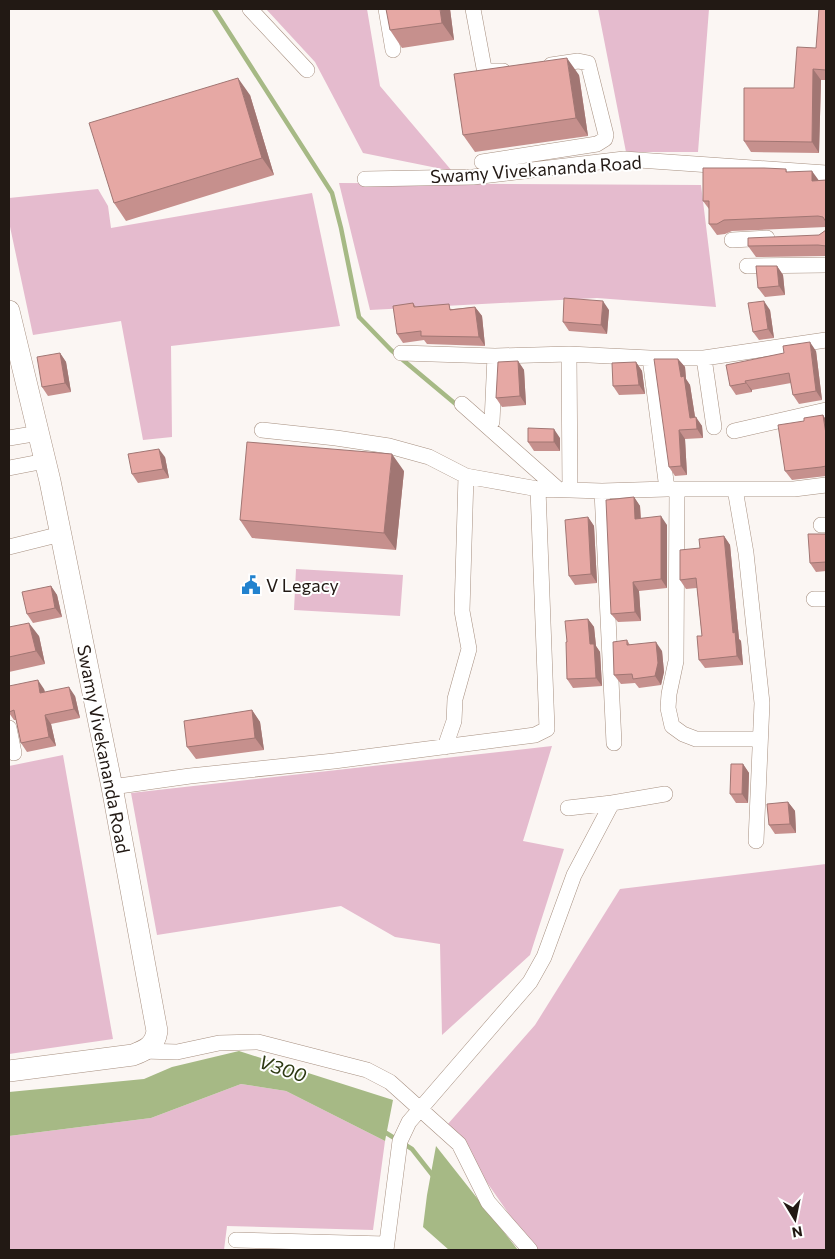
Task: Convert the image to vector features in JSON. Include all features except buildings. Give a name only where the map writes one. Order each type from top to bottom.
[{"type":"street","points":[[250,9],[307,70]]},
{"type":"street","points":[[386,9],[393,50]]},
{"type":"street","points":[[473,9],[484,68],[487,71],[493,72],[522,68]]},
{"type":"street","points":[[482,162],[597,144],[605,139],[606,135],[588,63],[578,61],[540,66]]},
{"type":"street","name":"Swamy Vivekananda Road","points":[[365,178],[473,176],[624,159],[826,173]]},
{"type":"street","points":[[732,240],[779,238]]},
{"type":"street","points":[[747,266],[826,265]]},
{"type":"street","name":"Swamy Vivekananda Road","points":[[9,311],[39,433],[61,534],[112,787],[157,1031],[156,1039],[151,1046],[142,1051]]},
{"type":"street","points":[[401,353],[495,356],[569,354],[650,358],[704,358],[826,340]]},
{"type":"street","points":[[564,489],[569,354]]},
{"type":"street","points":[[492,422],[495,356]]},
{"type":"street","points":[[650,358],[672,489],[676,661],[668,708],[672,726],[683,734],[696,739],[760,739]]},
{"type":"street","points":[[704,358],[714,427]]},
{"type":"street","points":[[462,404],[564,489]]},
{"type":"street","points":[[734,431],[826,410]]},
{"type":"street","points":[[262,430],[389,446],[429,457],[466,476],[538,489],[602,491],[794,489],[826,485]]},
{"type":"street","points":[[9,438],[39,433]]},
{"type":"street","points":[[9,468],[45,461]]},
{"type":"street","points":[[445,747],[454,721],[455,699],[469,649],[462,612],[466,476]]},
{"type":"street","points":[[112,787],[536,735],[547,729],[538,489]]},
{"type":"street","points":[[735,489],[746,553],[762,703],[756,841]]},
{"type":"street","points":[[602,491],[614,742]]},
{"type":"street","points":[[9,547],[61,534]]},
{"type":"street","points":[[9,728],[14,753]]},
{"type":"street","points":[[568,808],[665,794]]},
{"type":"street","points":[[236,1240],[386,1247],[402,1138],[409,1122],[530,982],[544,957],[574,875],[612,803]]},
{"type":"street","points":[[9,1071],[124,1056],[142,1051],[177,1052],[219,1043],[258,1042],[367,1070],[390,1082],[459,1144],[488,1202],[530,1250]]},
{"type":"shaded area","points":[[266,9],[367,9],[380,86],[452,171],[363,153],[315,62]]},
{"type":"shaded area","points":[[598,9],[709,9],[698,152],[626,152]]},
{"type":"shaded area","points":[[339,183],[701,185],[716,307],[597,298],[370,310]]},
{"type":"shaded area","points":[[98,189],[108,206],[111,228],[312,193],[340,326],[171,346],[172,437],[143,440],[121,321],[33,335],[9,222],[9,198]]},
{"type":"shaded area","points":[[296,569],[403,575],[400,616],[294,610]]},
{"type":"shaded area","points":[[552,746],[523,841],[564,849],[530,955],[442,1035],[440,944],[395,937],[341,906],[157,935],[131,793]]},
{"type":"shaded area","points":[[63,755],[113,1039],[9,1054],[9,766]]},
{"type":"shaded area","points":[[826,864],[826,1250],[534,1250],[447,1125],[535,1025],[620,889]]},
{"type":"shaded area","points":[[241,1084],[286,1091],[385,1141],[373,1230],[227,1226],[224,1250],[9,1250],[9,1136],[151,1118]]},
{"type":"water","points":[[239,1051],[393,1100],[385,1141],[286,1091],[241,1084],[151,1118],[9,1136],[9,1092],[144,1079],[172,1067]]},
{"type":"water","points":[[436,1146],[518,1250],[449,1250],[423,1227]]},
{"type":"waterway","points":[[214,9],[332,193],[359,317],[391,350],[458,406]]},
{"type":"waterway","name":"V300","points":[[383,1131],[412,1149],[434,1177]]},
{"type":"place","name":"V Legacy","points":[[251,585]]}]
